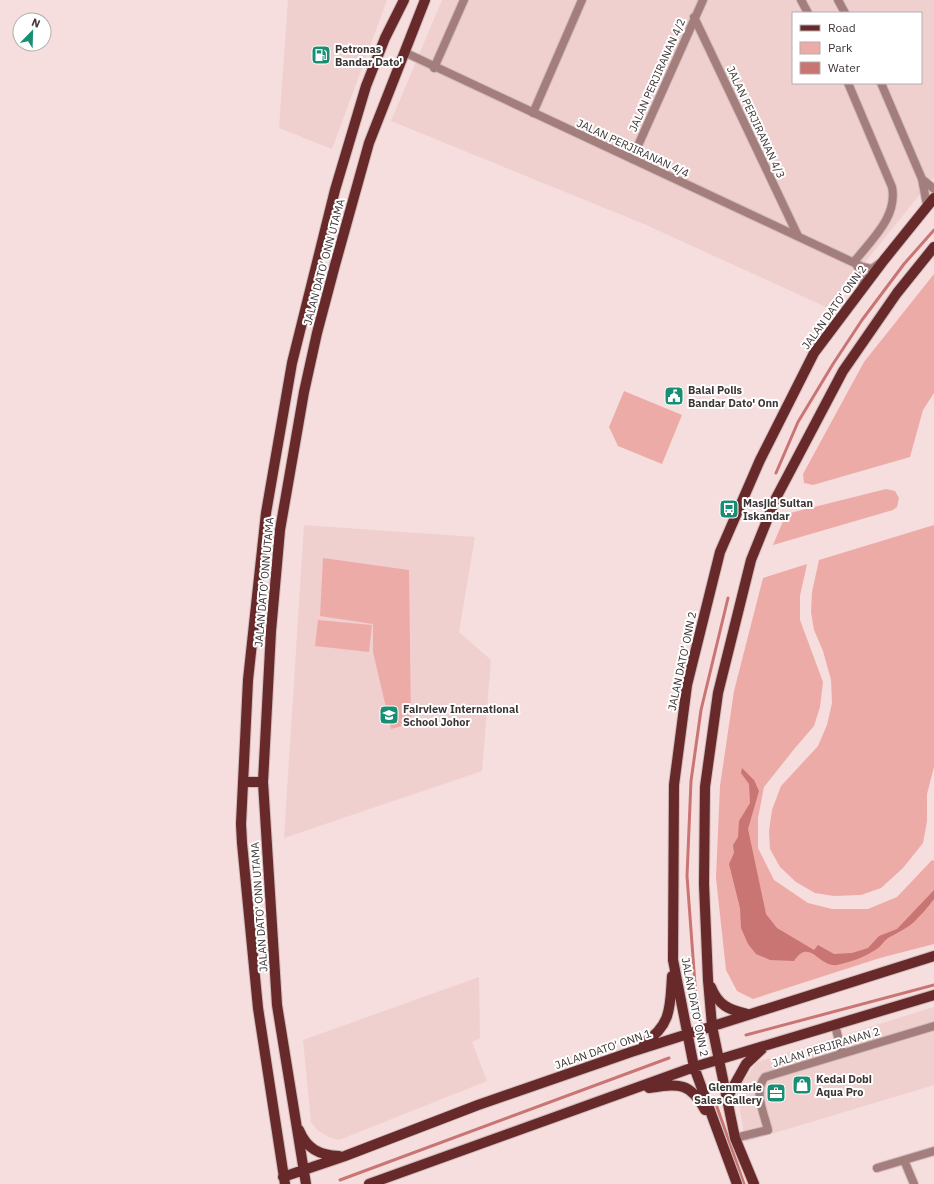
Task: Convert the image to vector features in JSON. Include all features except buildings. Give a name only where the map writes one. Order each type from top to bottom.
[{"type":"main road","name":"JALAN DATO' ONN UTAMA","points":[[283,1182],[257,992],[241,824],[248,680],[266,513],[292,363],[335,190],[366,86],[385,38],[404,0]]},
{"type":"main road","name":"JALAN DATO' ONN UTAMA","points":[[306,1184],[277,1005],[263,782],[270,630],[280,530],[304,392],[317,332],[369,143],[425,0]]},
{"type":"main road","name":"JALAN DATO' ONN 2","points":[[737,1184],[694,1067],[673,960],[674,785],[687,685],[720,552],[760,460],[814,354],[884,260],[931,201]]},
{"type":"main road","name":"JALAN DATO' ONN 2","points":[[754,1184],[735,1138],[712,1026],[708,980],[704,884],[705,786],[718,693],[751,560],[776,498],[843,371],[897,293],[934,247]]},
{"type":"main road","points":[[243,782],[263,782]]},
{"type":"main road","name":"JALAN DATO' ONN 1","points":[[283,1182],[303,1169],[345,1156],[511,1093],[687,1033],[934,956]]},
{"type":"main road","points":[[631,1052],[654,1037],[663,1028],[670,1012],[673,960]]},
{"type":"main road","points":[[708,980],[715,996],[722,1005],[732,1010],[747,1014]]},
{"type":"main road","points":[[369,1184],[694,1067],[934,995]]},
{"type":"main road","points":[[727,1098],[746,1064],[765,1046]]},
{"type":"main road","points":[[626,1091],[672,1084],[683,1085],[692,1092],[700,1102],[720,1140]]},
{"type":"main road","points":[[294,1116],[302,1136],[309,1147],[316,1152],[328,1156],[345,1156]]},
{"type":"street","points":[[434,68],[464,0]]},
{"type":"street","points":[[533,113],[582,0]]},
{"type":"street","name":"JALAN PERJIRANAN 4/2","points":[[632,159],[694,17],[703,0]]},
{"type":"street","points":[[801,0],[807,12]]},
{"type":"street","points":[[838,0],[844,12]]},
{"type":"street","name":"JALAN PERJIRANAN 4/3","points":[[694,17],[798,236]]},
{"type":"street","name":"JALAN PERJIRANAN 4/4","points":[[404,52],[434,68],[868,269],[876,266],[884,260]]},
{"type":"street","points":[[848,84],[892,187],[894,197],[889,218],[854,262],[863,276],[862,290]]},
{"type":"street","points":[[882,84],[931,201]]},
{"type":"street","points":[[922,179],[934,188]]},
{"type":"street","points":[[834,1025],[842,1053]]},
{"type":"street","name":"JALAN PERJIRANAN 2","points":[[735,1138],[768,1130],[759,1092],[760,1083],[765,1077],[934,1026]]},
{"type":"street","points":[[877,1168],[934,1151]]},
{"type":"street","points":[[904,1160],[914,1184]]},
{"type":"shaded area","points":[[288,0],[387,0],[332,149],[279,128]]},
{"type":"shaded area","points":[[442,0],[934,0],[934,177],[828,308],[644,224],[391,121]]},
{"type":"shaded area","name":"Fairview International School Johor","points":[[304,525],[475,537],[459,632],[491,660],[482,771],[284,838]]},
{"type":"shaded area","points":[[479,977],[480,1038],[472,1042],[487,1081],[339,1140],[331,1138],[318,1131],[311,1122],[303,1040]]},
{"type":"shaded area","points":[[934,1007],[934,1085],[745,1142],[737,1090],[757,1062]]},
{"type":"green space","points":[[934,274],[934,393],[923,410],[910,457],[813,485],[804,483],[803,474],[864,362]]},
{"type":"green space","points":[[624,391],[682,415],[662,464],[618,446],[609,427]]},
{"type":"green space","points":[[886,489],[895,491],[899,498],[897,507],[893,510],[773,545],[786,514]]},
{"type":"green space","points":[[934,525],[934,767],[927,794],[927,821],[923,843],[903,868],[881,888],[861,895],[834,896],[815,893],[796,882],[780,867],[770,849],[769,831],[772,810],[781,786],[818,746],[827,725],[832,703],[831,680],[823,651],[814,630],[811,612],[812,592],[819,560]]},
{"type":"green space","points":[[323,558],[409,570],[411,724],[391,729],[373,652],[373,624],[320,616]]},
{"type":"green space","points":[[807,564],[800,596],[800,620],[823,682],[820,707],[814,726],[764,787],[758,818],[758,848],[774,880],[808,903],[832,909],[868,909],[897,897],[932,860],[934,861],[934,944],[880,958],[753,999],[737,991],[726,970],[716,878],[720,786],[734,691],[763,578]]},
{"type":"green space","points":[[318,620],[372,625],[369,652],[315,646]]},
{"type":"water","points":[[742,768],[754,780],[759,791],[748,829],[766,914],[777,928],[814,950],[818,945],[834,954],[852,953],[868,948],[879,936],[897,929],[934,890],[934,899],[914,922],[888,938],[872,952],[863,957],[847,962],[831,965],[815,955],[805,952],[800,954],[794,961],[770,960],[756,954],[748,944],[741,928],[740,908],[729,864],[734,853],[733,845],[738,837],[739,821],[750,803],[749,784],[741,773]]},
{"type":"waterway","points":[[776,473],[798,422],[833,364],[862,320],[904,264],[934,230]]},
{"type":"waterway","points":[[701,1023],[696,998],[687,876],[691,781],[701,710],[728,598]]},
{"type":"waterway","points":[[746,1035],[934,985]]},
{"type":"waterway","points":[[340,1180],[669,1058]]},
{"type":"waterway","points":[[717,1107],[744,1184]]},
{"type":"place","name":"Petronas Bandar Dato'","points":[[321,55]]},
{"type":"place","name":"Balai Polis Bandar Dato' Onn","points":[[674,396]]},
{"type":"place","name":"Masjid Sultan Iskandar","points":[[729,509]]},
{"type":"place","name":"Fairview International School Johor","points":[[389,715]]},
{"type":"place","name":"Kedai Dobi Aqua Pro","points":[[802,1085]]},
{"type":"place","name":"Glenmarie Sales Gallery","points":[[776,1093]]}]
